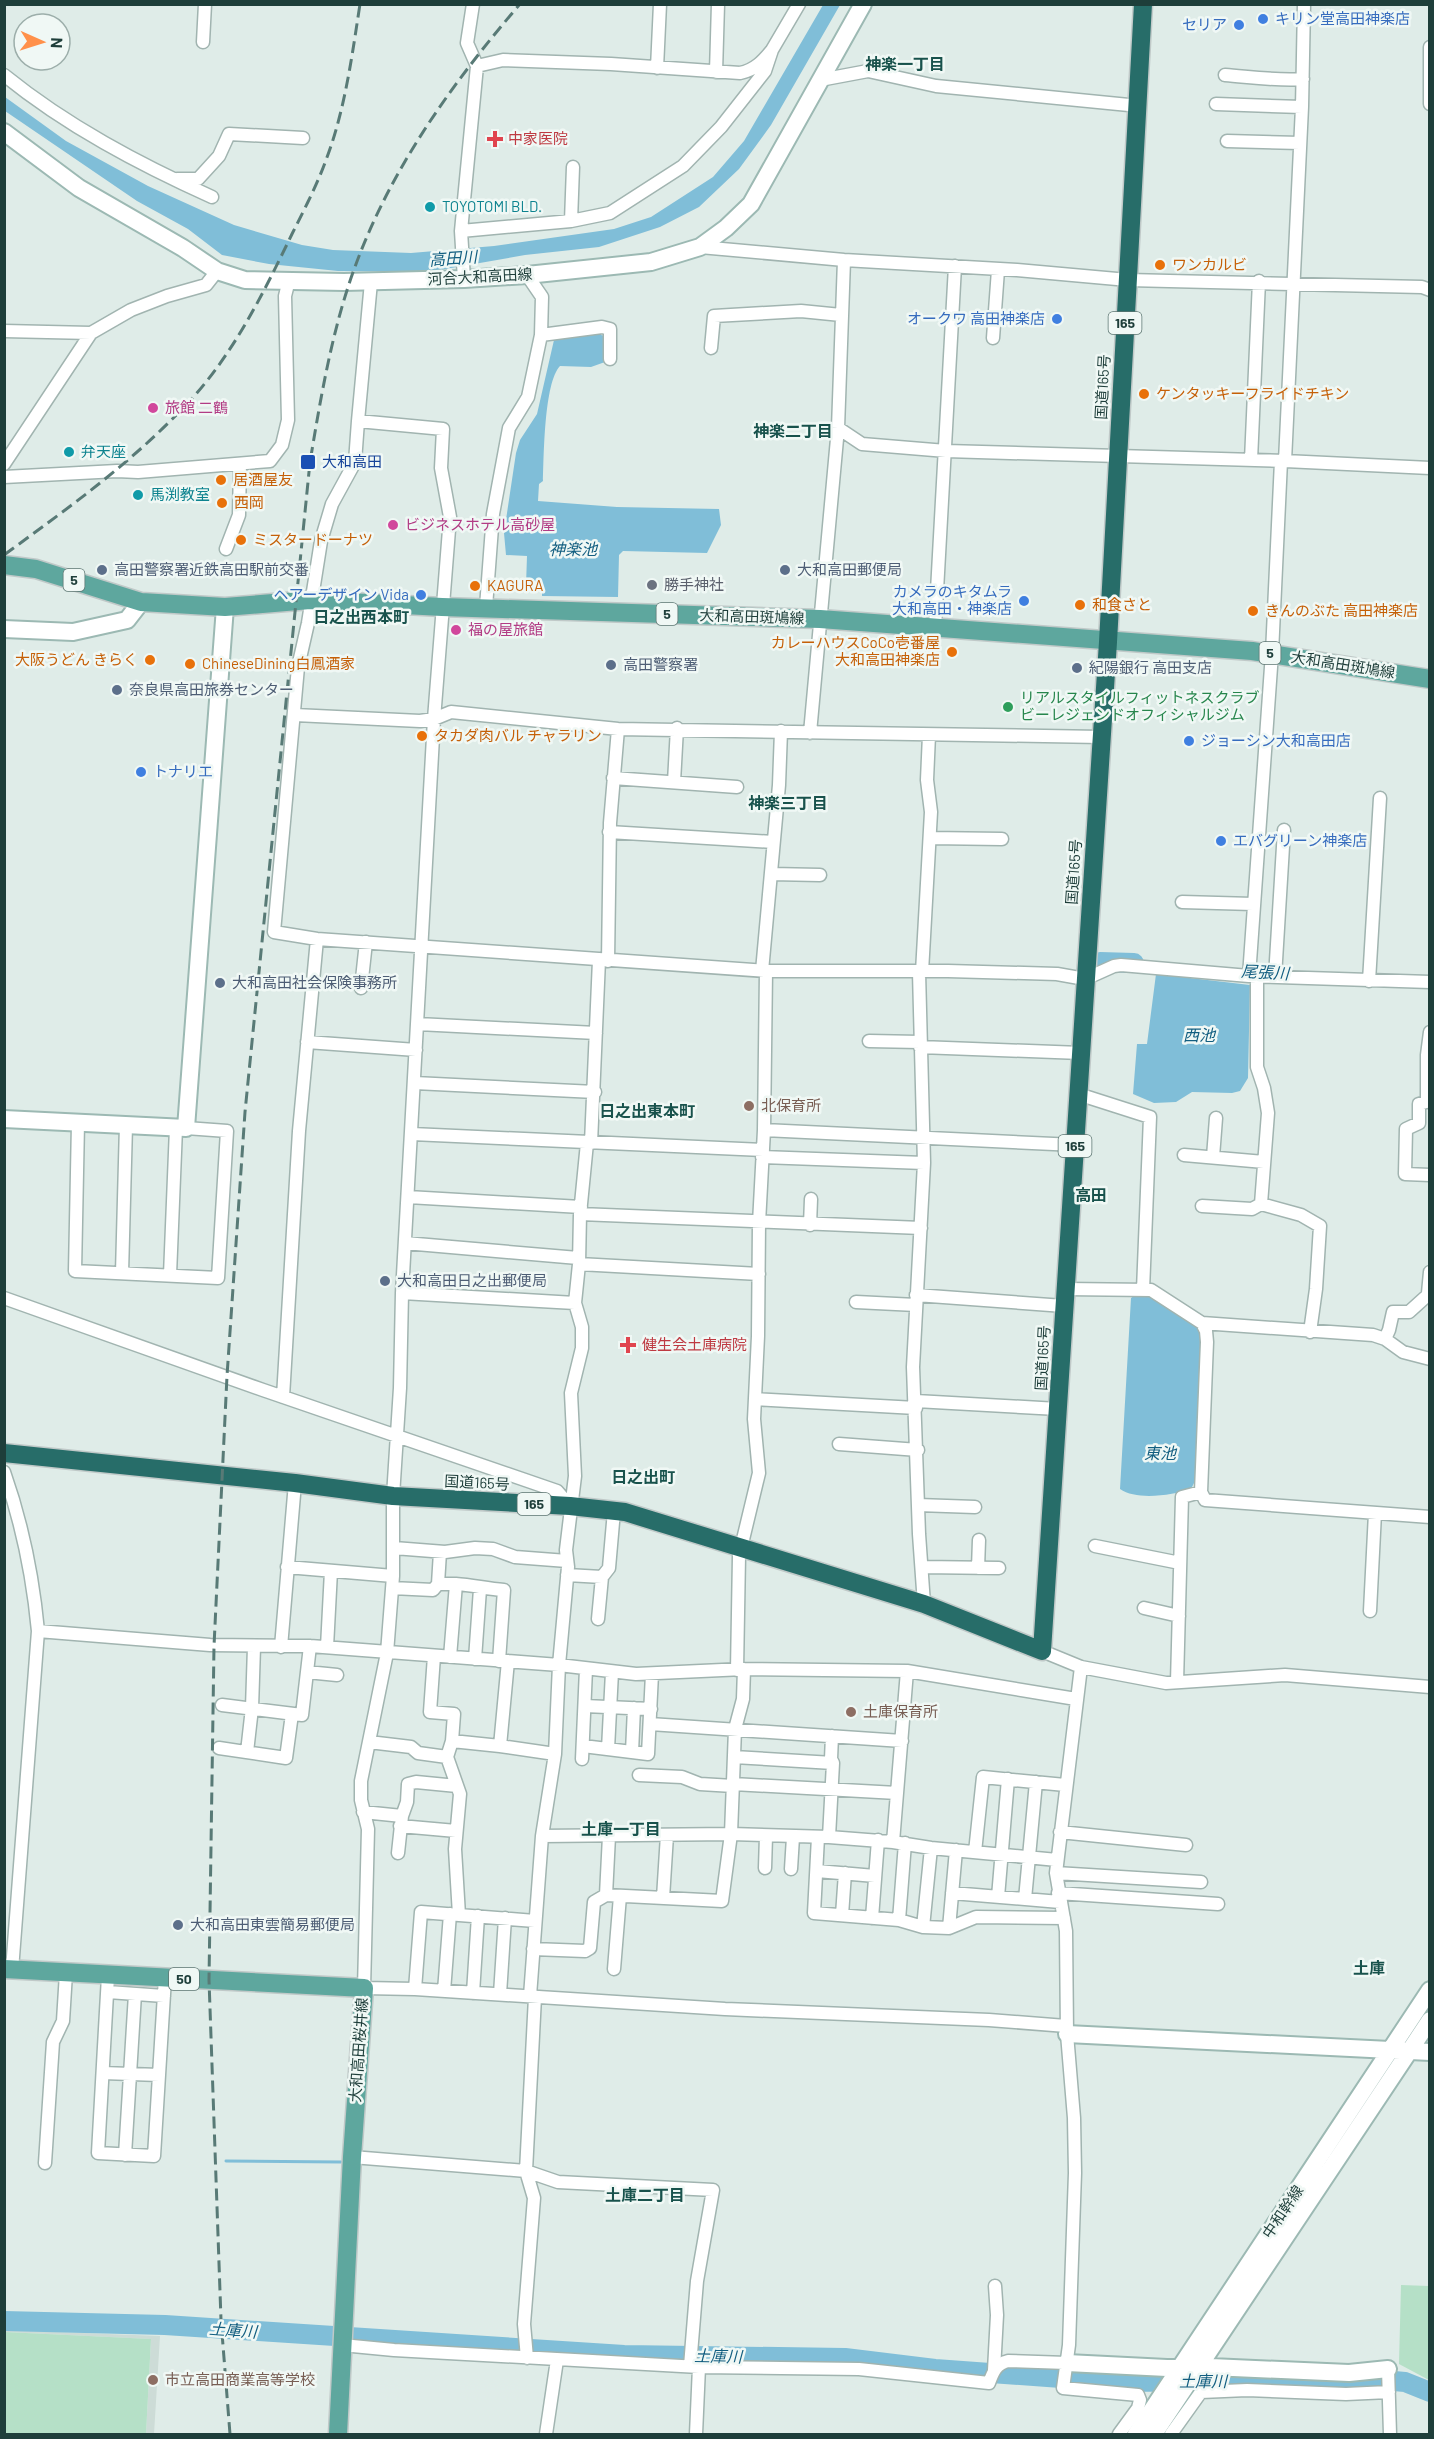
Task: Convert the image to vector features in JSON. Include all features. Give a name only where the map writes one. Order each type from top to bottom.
[{"type":"highway","name":"国道165号","points":[[4,1453],[295,1482],[393,1496],[570,1506],[625,1512],[924,1604],[1042,1651],[1108,642],[1143,4]]},
{"type":"main road","name":"河合大和高田線","points":[[4,132],[79,188],[183,248],[217,271],[244,280],[371,282],[527,275],[651,262],[700,247],[726,228],[751,204],[863,4]]},
{"type":"main road","name":"大和高田斑鳩線","points":[[4,565],[36,568],[141,602],[225,608],[310,600],[442,607],[820,620],[1272,653],[1430,679]]},
{"type":"main road","points":[[4,629],[73,632],[127,620],[141,602]]},
{"type":"main road","points":[[4,1119],[181,1128],[225,608]]},
{"type":"main road","name":"大和高田桜井線","points":[[8,1970],[66,1973],[108,1984],[165,1987],[364,1988],[352,2157],[338,2434]]},
{"type":"main road","name":"中和幹線","points":[[1145,2430],[1184,2391],[1187,2371],[1430,1990]]},
{"type":"main road","name":"中和幹線","points":[[1145,2430],[1163,2392],[1187,2371],[1430,2020]]},
{"type":"main road","points":[[1066,2030],[1430,2052]]},
{"type":"main road","points":[[1067,2363],[1187,2371],[1349,2373],[1388,2369]]},
{"type":"street","points":[[203,42],[205,4]]},
{"type":"street","points":[[464,277],[461,237],[477,66],[467,43],[473,4]]},
{"type":"street","points":[[657,68],[660,4]]},
{"type":"street","points":[[716,72],[718,4]]},
{"type":"street","points":[[477,66],[503,60],[749,72],[758,66],[772,50],[799,4]]},
{"type":"street","points":[[1261,1204],[1268,1113],[1266,1094],[1257,1066],[1251,974],[1253,904],[1272,653],[1283,461],[1302,107],[1304,4]]},
{"type":"street","points":[[1430,47],[1430,104]]},
{"type":"street","points":[[461,237],[571,222],[610,213],[683,166],[721,127],[765,71],[772,50]]},
{"type":"street","points":[[820,80],[868,71],[936,86],[1139,106]]},
{"type":"street","points":[[4,75],[27,93],[96,138],[172,179],[212,197]]},
{"type":"street","points":[[1225,75],[1282,80],[1303,79]]},
{"type":"street","points":[[1216,104],[1302,107]]},
{"type":"street","points":[[172,179],[198,179],[219,156],[229,134],[303,138]]},
{"type":"street","points":[[1227,141],[1300,143]]},
{"type":"street","points":[[571,222],[573,167]]},
{"type":"street","points":[[700,247],[844,260],[955,266],[1128,280],[1293,282],[1422,287],[1430,290]]},
{"type":"street","points":[[810,733],[838,428],[844,260]]},
{"type":"street","points":[[935,627],[955,266]]},
{"type":"street","points":[[993,338],[998,270]]},
{"type":"street","points":[[4,464],[91,333],[140,307],[167,296],[206,285],[217,271]]},
{"type":"street","points":[[486,607],[494,514],[509,428],[528,397],[541,335],[542,297],[527,275]]},
{"type":"street","points":[[4,477],[138,472],[270,461],[282,445],[288,420],[285,296],[289,280]]},
{"type":"street","points":[[1251,460],[1258,281]]},
{"type":"street","points":[[371,282],[354,462],[332,504],[321,541],[308,623],[298,667],[274,932],[317,939],[764,971],[1057,974],[1085,980],[1107,968],[1121,965],[1251,974],[1370,977],[1430,982]]},
{"type":"street","points":[[711,348],[714,315],[801,311],[841,315]]},
{"type":"street","points":[[541,335],[602,327],[610,329],[610,359]]},
{"type":"street","points":[[4,331],[91,333]]},
{"type":"street","points":[[358,421],[443,429],[441,468],[450,517],[434,719],[402,1293],[393,1496],[393,1582],[387,1653],[361,1781],[361,1800],[368,1829],[364,1988],[415,1989],[725,2009],[989,2020],[1066,2030]]},
{"type":"street","points":[[838,428],[861,444],[946,451],[1283,461],[1430,468]]},
{"type":"street","points":[[226,549],[239,515],[240,465]]},
{"type":"street","points":[[295,715],[420,721],[434,719],[451,712],[618,729],[677,728],[810,733],[1101,737]]},
{"type":"street","points":[[674,782],[677,728]]},
{"type":"street","points":[[527,2358],[524,2324],[534,2198],[526,2171],[533,1949],[542,1836],[555,1754],[570,1506],[575,1476],[571,1393],[582,1348],[582,1327],[576,1304],[580,1210],[595,1092],[596,1033],[604,961],[609,832],[618,729]]},
{"type":"street","points":[[533,1949],[585,1951],[590,1948],[594,1902],[606,1895],[722,1901],[730,1834],[735,1729],[742,1699],[741,1547],[759,1473],[754,1419],[764,1130],[764,971],[781,731]]},
{"type":"street","points":[[924,1604],[918,1505],[914,1367],[924,1163],[920,1044],[921,972],[931,812],[927,780],[929,735]]},
{"type":"street","points":[[613,778],[737,787]]},
{"type":"street","points":[[1370,977],[1380,798]]},
{"type":"street","points":[[1276,973],[1284,830]]},
{"type":"street","points":[[609,832],[773,842]]},
{"type":"street","points":[[930,838],[1002,839]]},
{"type":"street","points":[[771,874],[820,875]]},
{"type":"street","points":[[1182,902],[1253,904]]},
{"type":"street","points":[[283,1397],[299,1131],[317,939]]},
{"type":"street","points":[[361,988],[366,942]]},
{"type":"street","points":[[418,1024],[596,1033]]},
{"type":"street","points":[[1430,1032],[1427,1055],[1428,1101],[1419,1104],[1419,1124],[1406,1128],[1405,1174],[1430,1175]]},
{"type":"street","points":[[869,1041],[1081,1053]]},
{"type":"street","points":[[308,1042],[416,1050]]},
{"type":"street","points":[[414,1083],[595,1092]]},
{"type":"street","points":[[1078,1094],[1150,1117],[1143,1290]]},
{"type":"street","points":[[1213,1157],[1216,1118]]},
{"type":"street","points":[[78,1123],[75,1271],[218,1278],[227,1131],[181,1128],[170,1275]]},
{"type":"street","points":[[122,1273],[126,1125]]},
{"type":"street","points":[[764,1130],[1075,1145]]},
{"type":"street","points":[[412,1134],[924,1163]]},
{"type":"street","points":[[1184,1155],[1264,1162]]},
{"type":"street","points":[[408,1197],[759,1223],[921,1228]]},
{"type":"street","points":[[810,1225],[811,1199]]},
{"type":"street","points":[[1202,1206],[1252,1209],[1261,1204],[1301,1215],[1320,1226],[1317,1281],[1310,1332]]},
{"type":"street","points":[[405,1243],[578,1261],[759,1274]]},
{"type":"street","points":[[1384,1339],[1394,1312],[1409,1312],[1429,1293],[1430,1272]]},
{"type":"street","points":[[856,1302],[1064,1298],[1143,1290],[1157,1293],[1202,1323],[1373,1335],[1384,1339],[1403,1352],[1430,1359]]},
{"type":"street","points":[[402,1293],[576,1304]]},
{"type":"street","points":[[4,1298],[558,1491],[570,1506]]},
{"type":"street","points":[[1202,1323],[1206,1331],[1207,1342],[1201,1492],[1206,1500],[1430,1516]]},
{"type":"street","points":[[755,1400],[1058,1409]]},
{"type":"street","points":[[839,1444],[918,1450]]},
{"type":"street","points":[[4,1472],[16,1506],[34,1595],[38,1631],[8,1970]]},
{"type":"street","points":[[281,1647],[295,1482]]},
{"type":"street","points":[[1177,1682],[1182,1497],[1201,1492]]},
{"type":"street","points":[[918,1505],[975,1507]]},
{"type":"street","points":[[597,1619],[602,1577],[609,1568],[614,1511]]},
{"type":"street","points":[[1370,1611],[1375,1513]]},
{"type":"street","points":[[978,1568],[980,1540]]},
{"type":"street","points":[[1095,1546],[1180,1563]]},
{"type":"street","points":[[393,1548],[440,1551],[493,1549],[515,1557],[567,1561]]},
{"type":"street","points":[[287,1567],[332,1571],[434,1590],[438,1584],[440,1551]]},
{"type":"street","points":[[922,1567],[999,1568]]},
{"type":"street","points":[[327,1647],[332,1571]]},
{"type":"street","points":[[567,1575],[602,1577]]},
{"type":"street","points":[[438,1584],[474,1585],[480,1589],[504,1590],[504,1661],[500,1746]]},
{"type":"street","points":[[450,1657],[456,1584]]},
{"type":"street","points":[[475,1659],[480,1589]]},
{"type":"street","points":[[1144,1608],[1179,1616]]},
{"type":"street","points":[[38,1631],[210,1646],[327,1647],[652,1674],[741,1670],[907,1671],[1076,1699]]},
{"type":"street","points":[[222,1705],[302,1715],[310,1646]]},
{"type":"street","points":[[247,1752],[252,1708],[254,1647]]},
{"type":"street","points":[[1042,1651],[1081,1667],[1154,1682],[1286,1675],[1430,1688]]},
{"type":"street","points":[[434,1656],[430,1713],[454,1714],[452,1741],[447,1757],[460,1794],[456,1831],[454,1915],[444,1991]]},
{"type":"street","points":[[1081,1667],[1056,1873],[1064,1918],[1066,2030],[1074,2118],[1075,2173],[1064,2388],[1138,2396],[1140,2400],[1138,2408],[1119,2434]]},
{"type":"street","points":[[586,1669],[582,1753],[608,1749],[648,1754],[652,1674]]},
{"type":"street","points":[[899,1920],[897,1793],[907,1671]]},
{"type":"street","points":[[307,1672],[337,1675]]},
{"type":"street","points":[[608,1749],[612,1672]]},
{"type":"street","points":[[585,1706],[651,1709]]},
{"type":"street","points":[[632,1752],[634,1708]]},
{"type":"street","points":[[219,1748],[286,1758],[292,1714]]},
{"type":"street","points":[[650,1724],[902,1741]]},
{"type":"street","points":[[831,1737],[833,1763],[831,1790],[817,1871],[814,1912],[899,1920],[923,1927],[949,1928],[976,1917],[1064,1918]]},
{"type":"street","points":[[452,1741],[555,1754]]},
{"type":"street","points":[[369,1742],[411,1747],[418,1752],[447,1757]]},
{"type":"street","points":[[734,1757],[833,1763]]},
{"type":"street","points":[[639,1775],[682,1777],[700,1784],[897,1793]]},
{"type":"street","points":[[975,1852],[983,1776],[1065,1785]]},
{"type":"street","points":[[998,1897],[1008,1779]]},
{"type":"street","points":[[1025,1899],[1036,1782]]},
{"type":"street","points":[[398,1853],[408,1784],[457,1786]]},
{"type":"street","points":[[363,1812],[456,1831]]},
{"type":"street","points":[[1060,1833],[1186,1845]]},
{"type":"street","points":[[542,1836],[730,1834],[823,1837],[899,1842],[931,1848],[1057,1860]]},
{"type":"street","points":[[663,1898],[667,1835]]},
{"type":"street","points":[[606,1895],[609,1836]]},
{"type":"street","points":[[765,1868],[766,1836]]},
{"type":"street","points":[[791,1869],[793,1837]]},
{"type":"street","points":[[872,1918],[878,1840]]},
{"type":"street","points":[[923,1927],[931,1848]]},
{"type":"street","points":[[949,1928],[956,1850]]},
{"type":"street","points":[[817,1871],[875,1876]]},
{"type":"street","points":[[842,1915],[845,1873]]},
{"type":"street","points":[[1056,1873],[1201,1882]]},
{"type":"street","points":[[952,1893],[1025,1899],[1059,1898],[1218,1904]]},
{"type":"street","points":[[614,1969],[620,1896]]},
{"type":"street","points":[[415,1989],[421,1912],[535,1921]]},
{"type":"street","points":[[473,1993],[478,1916]]},
{"type":"street","points":[[500,1994],[505,1918]]},
{"type":"street","points":[[45,2163],[53,2042],[63,2021],[66,1973]]},
{"type":"street","points":[[108,1984],[135,1994],[165,1987],[154,2156],[98,2153],[108,1984]]},
{"type":"street","points":[[126,2155],[135,1994]]},
{"type":"street","points":[[103,2073],[159,2075]]},
{"type":"street","points":[[352,2157],[526,2171],[558,2182],[713,2190],[697,2281],[694,2316],[693,2366],[696,2434]]},
{"type":"street","points":[[342,2340],[394,2350],[693,2366],[859,2370],[989,2383],[994,2370],[997,2315],[995,2286]]},
{"type":"street","points":[[546,2434],[557,2360]]},
{"type":"street","points":[[994,2370],[1000,2363],[1008,2361],[1067,2363]]},
{"type":"street","points":[[1388,2369],[1390,2434]]},
{"type":"street","points":[[1171,2434],[1201,2392],[1246,2390],[1346,2394],[1389,2392]]},
{"type":"street","points":[[1165,2434],[1184,2391]]},
{"type":"street","points":[[1124,2434],[1145,2430]]},
{"type":"shaded area","name":"市立高田商業高等学校","points":[[5,2330],[160,2336],[154,2434],[146,2434],[151,2339],[5,2332]]},
{"type":"green space","points":[[1401,2285],[1429,2286],[1429,2380],[1399,2364]]},
{"type":"green space","points":[[5,2332],[151,2339],[146,2434],[5,2434]]},
{"type":"water","name":"高田川","points":[[823,5],[840,5],[771,125],[739,169],[699,207],[660,227],[599,247],[525,255],[428,272],[338,271],[269,264],[222,255],[188,229],[137,201],[5,111],[5,97],[66,141],[148,186],[234,225],[302,245],[333,250],[411,253],[494,246],[614,229],[651,217],[713,177],[744,141]]},
{"type":"water","name":"神楽池","points":[[600,331],[601,335],[605,336],[605,362],[591,367],[560,366],[555,375],[548,403],[543,481],[539,484],[538,501],[617,507],[719,509],[721,525],[707,553],[623,551],[619,555],[618,597],[542,596],[542,586],[526,585],[527,556],[506,555],[504,533],[516,453],[520,440],[537,414],[554,340],[558,336]]},
{"type":"water","name":"西池","points":[[1156,974],[1250,985],[1248,1078],[1240,1091],[1232,1093],[1192,1092],[1176,1102],[1154,1103],[1133,1094],[1137,1044],[1147,1044]]},
{"type":"water","name":"東池","points":[[1138,1293],[1151,1294],[1197,1326],[1202,1336],[1198,1475],[1191,1489],[1165,1495],[1136,1495],[1120,1489],[1131,1298]]},
{"type":"waterway","name":"尾張川","points":[[1100,962],[1134,963]]},
{"type":"waterway","points":[[226,2161],[341,2162]]},
{"type":"waterway","name":"土庫川","points":[[4,2321],[165,2325],[624,2355],[845,2358],[935,2369],[1116,2382],[1383,2380],[1405,2382],[1430,2392]]},
{"type":"railway","points":[[4,555],[76,502],[166,426],[204,385],[233,344],[270,279],[319,179],[333,141],[343,102],[360,4]]},
{"type":"railway","points":[[230,2434],[221,2320],[209,1980],[214,1646],[227,1376],[245,1112],[310,462],[326,372],[342,306],[363,245],[380,207],[443,102],[520,4]]},
{"type":"place","name":"キリン堂高田神楽店","points":[[1263,19]]},
{"type":"place","name":"セリア","points":[[1239,25]]},
{"type":"place","name":"中家医院","points":[[495,139]]},
{"type":"place","name":"TOYOTOMI BLD.","points":[[430,207]]},
{"type":"place","name":"ワンカルビ","points":[[1160,265]]},
{"type":"place","name":"オークワ 高田神楽店","points":[[1057,319]]},
{"type":"place","name":"ケンタッキーフライドチキン","points":[[1144,394]]},
{"type":"place","name":"旅館 二鶴","points":[[153,408]]},
{"type":"place","name":"弁天座","points":[[69,452]]},
{"type":"place","name":"大和高田","points":[[308,462]]},
{"type":"place","name":"居酒屋友","points":[[221,480]]},
{"type":"place","name":"馬渕教室","points":[[138,495]]},
{"type":"place","name":"西岡","points":[[222,503]]},
{"type":"place","name":"ビジネスホテル高砂屋","points":[[393,525]]},
{"type":"place","name":"ミスタードーナツ","points":[[241,540]]},
{"type":"place","name":"高田警察署近鉄高田駅前交番","points":[[102,570]]},
{"type":"place","name":"大和高田郵便局","points":[[785,570]]},
{"type":"place","name":"勝手神社","points":[[652,585]]},
{"type":"place","name":"KAGURA","points":[[475,586]]},
{"type":"place","name":"ヘアーデザイン Vida","points":[[421,595]]},
{"type":"place","name":"カメラのキタムラ 大和高田・神楽店","points":[[1024,601]]},
{"type":"place","name":"和食さと","points":[[1080,605]]},
{"type":"place","name":"きんのぶた 高田神楽店","points":[[1253,611]]},
{"type":"place","name":"福の屋旅館","points":[[456,630]]},
{"type":"place","name":"カレーハウスCoCo壱番屋 大和高田神楽店","points":[[952,652]]},
{"type":"place","name":"大阪うどん きらく","points":[[150,660]]},
{"type":"place","name":"ChineseDining白鳳酒家","points":[[190,664]]},
{"type":"place","name":"高田警察署","points":[[611,665]]},
{"type":"place","name":"紀陽銀行 高田支店","points":[[1077,668]]},
{"type":"place","name":"奈良県高田旅券センター","points":[[117,690]]},
{"type":"place","name":"リアルスタイルフィットネスクラブ ビーレジェンドオフィシャルジム","points":[[1008,707]]},
{"type":"place","name":"タカダ肉バル チャラリン","points":[[422,736]]},
{"type":"place","name":"ジョーシン大和高田店","points":[[1189,741]]},
{"type":"place","name":"トナリエ","points":[[141,772]]},
{"type":"place","name":"エバグリーン神楽店","points":[[1221,841]]},
{"type":"place","name":"大和高田社会保険事務所","points":[[220,983]]},
{"type":"place","name":"北保育所","points":[[749,1106]]},
{"type":"place","name":"大和高田日之出郵便局","points":[[385,1281]]},
{"type":"place","name":"健生会土庫病院","points":[[628,1345]]},
{"type":"place","name":"土庫保育所","points":[[851,1712]]},
{"type":"place","name":"大和高田東雲簡易郵便局","points":[[178,1925]]},
{"type":"place","name":"市立高田商業高等学校","points":[[153,2380]]},
{"type":"district","name":"神楽一丁目","points":[[905,64]]},
{"type":"district","name":"神楽二丁目","points":[[793,431]]},
{"type":"district","name":"日之出西本町","points":[[361,617]]},
{"type":"district","name":"神楽三丁目","points":[[788,803]]},
{"type":"district","name":"日之出東本町","points":[[647,1111]]},
{"type":"district","name":"高田","points":[[1091,1195]]},
{"type":"district","name":"日之出町","points":[[643,1477]]},
{"type":"district","name":"土庫一丁目","points":[[621,1829]]},
{"type":"district","name":"土庫","points":[[1369,1968]]},
{"type":"district","name":"土庫二丁目","points":[[645,2195]]}]
